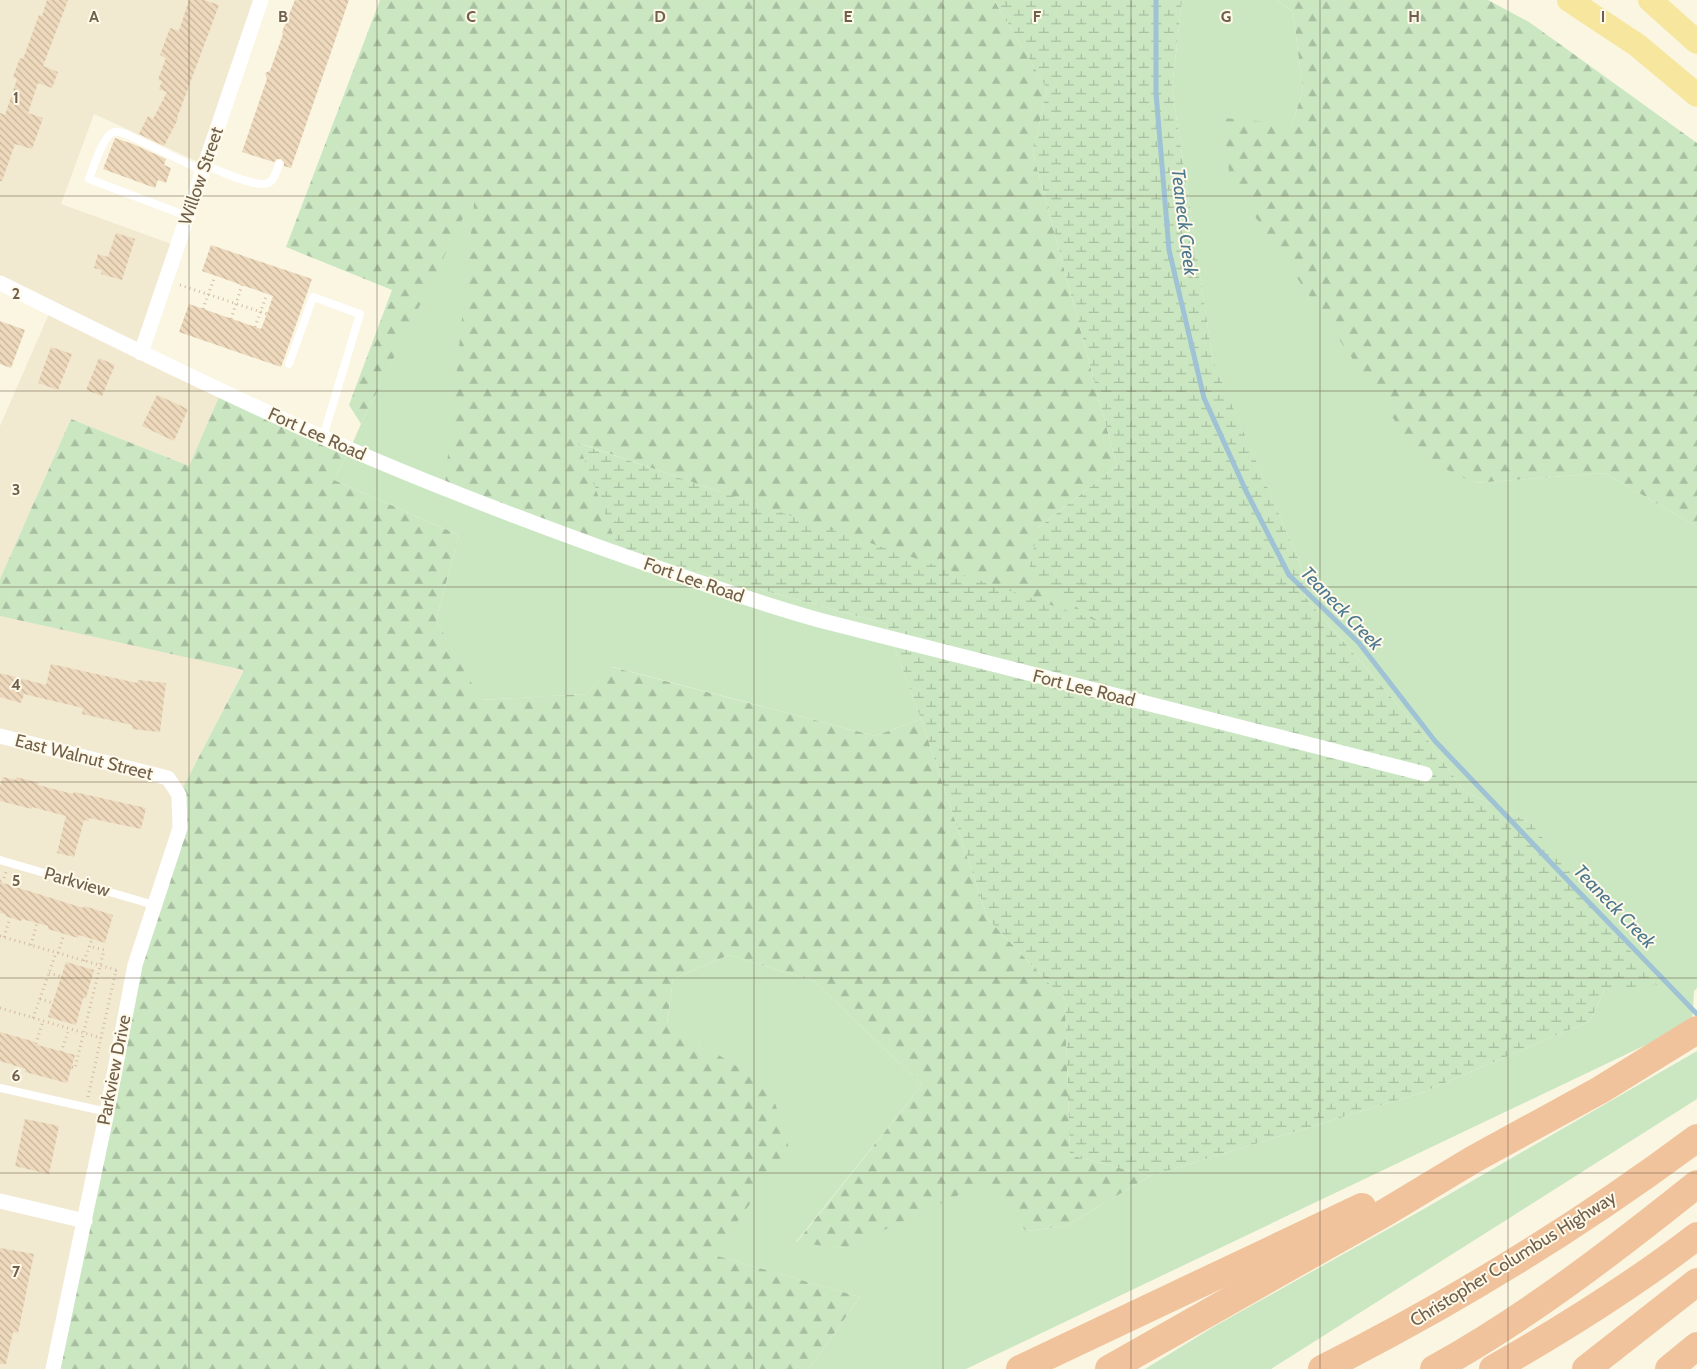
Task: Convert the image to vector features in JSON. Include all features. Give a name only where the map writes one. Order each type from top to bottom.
[{"type":"highway","points":[[1109,1369],[1600,1090],[1693,1033]]},
{"type":"highway","name":"Christopher Columbus Highway","points":[[1322,1369],[1427,1313],[1520,1258],[1619,1194],[1697,1138]]},
{"type":"highway","points":[[1020,1369],[1381,1198],[1474,1160]]},
{"type":"highway","points":[[1434,1369],[1509,1324],[1567,1284],[1697,1184]]},
{"type":"highway","points":[[1492,1369],[1601,1304],[1697,1236]]},
{"type":"highway","points":[[1586,1369],[1697,1282]]},
{"type":"highway","points":[[1669,1369],[1697,1346]]},
{"type":"main road","points":[[1569,0],[1637,45],[1697,95]]},
{"type":"main road","points":[[1650,0],[1662,8],[1697,42]]},
{"type":"street","name":"Willow Street","points":[[141,353],[261,0]]},
{"type":"street","name":"Fort Lee Road","points":[[0,283],[141,353],[338,444],[495,509],[650,565],[784,610],[1425,774]]},
{"type":"street","name":"East Walnut Street","points":[[0,736],[168,778]]},
{"type":"street","name":"Parkview Drive","points":[[53,1369],[85,1221],[135,965],[180,828],[179,795],[168,778]]},
{"type":"street","points":[[0,1201],[85,1221]]},
{"type":"lane","points":[[187,216],[89,179],[103,143],[109,134],[114,132],[126,134],[204,168],[255,184],[264,185],[274,178],[279,164]]},
{"type":"lane","points":[[289,364],[313,296],[360,314],[323,437]]},
{"type":"lane","name":"Parkview","points":[[0,860],[154,905]]},
{"type":"lane","points":[[0,1088],[107,1112]]},
{"type":"path","points":[[203,309],[215,276]]},
{"type":"path","points":[[166,280],[267,314]]},
{"type":"path","points":[[231,319],[242,285]]},
{"type":"path","points":[[255,327],[267,294]]},
{"type":"path","points":[[10,918],[2,936],[116,970]]},
{"type":"path","points":[[31,945],[37,923]]},
{"type":"path","points":[[33,1018],[64,934]]},
{"type":"path","points":[[84,960],[92,939]]},
{"type":"path","points":[[72,1067],[75,1068],[104,950],[89,946]]},
{"type":"path","points":[[86,1107],[119,962]]},
{"type":"path","points":[[49,973],[62,977]]},
{"type":"path","points":[[40,999],[52,1003]]},
{"type":"path","points":[[0,1008],[101,1038]]},
{"type":"path","points":[[36,1044],[42,1021]]},
{"type":"path","points":[[61,1052],[69,1028]]},
{"type":"shaded area","points":[[0,0],[261,0],[205,165],[94,114],[61,204],[177,246],[141,352],[222,390],[189,466],[71,419],[0,579],[0,426],[51,309],[0,283]]},
{"type":"shaded area","points":[[0,616],[244,669],[179,795],[180,828],[56,1369],[0,1369]]},
{"type":"green space","points":[[380,0],[994,0],[1047,89],[1033,153],[1117,466],[1038,528],[1100,623],[579,443],[619,550],[445,483],[475,194],[361,424],[349,405],[392,290],[286,247]]},
{"type":"green space","points":[[994,0],[1182,0],[1172,88],[1213,361],[1300,563],[1305,597],[1427,739],[1464,791],[1531,823],[1657,985],[1605,989],[1590,1021],[1421,1093],[1150,1176],[1070,1155],[1065,1000],[988,919],[921,719],[886,624],[619,550],[578,443],[1098,621],[1028,576],[1038,528],[1117,466],[1033,153],[1047,89]]},
{"type":"green space","points":[[1182,0],[1277,0],[1293,12],[1303,91],[1292,124],[1474,483],[1605,473],[1697,527],[1697,988],[1694,991],[1692,1023],[966,1369],[809,1369],[860,1297],[713,1255],[667,1024],[673,979],[729,955],[814,981],[922,1085],[796,1242],[845,1248],[985,1182],[1026,1231],[1066,1226],[1150,1176],[1421,1093],[1590,1021],[1605,989],[1531,823],[1464,791],[1427,739],[1305,597],[1300,563],[1213,362],[1172,88]]},
{"type":"green space","points":[[1277,0],[1488,0],[1529,22],[1697,143],[1697,527],[1605,473],[1474,483],[1419,456],[1230,180],[1223,118],[1292,124],[1303,91],[1293,12]]},
{"type":"green space","points":[[475,192],[619,550],[886,624],[921,719],[875,736],[613,667],[586,694],[480,700],[436,620],[459,535],[334,480]]},
{"type":"green space","points":[[222,390],[350,449],[334,480],[459,535],[436,620],[481,700],[586,694],[612,667],[875,736],[921,719],[988,919],[1065,1000],[1070,1155],[1150,1176],[1066,1226],[1026,1231],[984,1183],[846,1248],[796,1243],[922,1085],[814,981],[729,955],[673,979],[667,1023],[770,1087],[789,1148],[714,1255],[860,1297],[809,1369],[56,1369],[120,1036],[180,828],[179,795],[244,670],[0,616],[0,579],[71,419],[189,466]]},
{"type":"green space","points":[[1697,1051],[1697,1099],[1271,1369],[1145,1369],[1215,1326],[1422,1210]]},
{"type":"building","points":[[47,0],[68,0],[43,66],[58,72],[52,88],[38,83],[28,113],[43,118],[32,149],[15,144],[2,181],[0,181],[0,113],[5,115],[17,79],[13,77],[20,58],[23,59],[39,15],[42,16]]},
{"type":"building","points":[[189,0],[204,0],[219,5],[178,119],[164,146],[139,134],[148,116],[153,119],[167,92],[159,89],[162,81],[158,80],[166,58],[160,55],[170,28],[179,31]]},
{"type":"building","points":[[295,0],[349,0],[291,168],[284,166],[284,162],[281,159],[277,159],[274,162],[242,152],[267,79],[265,73],[270,71],[283,34],[282,32]]},
{"type":"building","points":[[115,138],[166,159],[164,165],[171,168],[166,183],[158,180],[155,188],[103,169]]},
{"type":"building","points":[[116,233],[135,239],[122,280],[101,274],[102,270],[94,268],[98,254],[108,257]]},
{"type":"building","points":[[211,245],[312,279],[281,367],[179,332],[189,304],[261,329],[267,314],[273,296],[202,271]]},
{"type":"building","points":[[0,321],[25,330],[11,368],[0,364]]},
{"type":"building","points":[[51,347],[72,354],[58,390],[38,383]]},
{"type":"building","points":[[99,358],[115,365],[102,396],[86,390]]},
{"type":"building","points":[[157,395],[188,409],[174,441],[142,426]]},
{"type":"building","points":[[51,664],[137,683],[138,680],[166,683],[160,732],[132,729],[132,725],[82,714],[83,708],[24,694],[21,703],[0,697],[0,673],[46,685]]},
{"type":"building","points":[[3,777],[16,780],[16,777],[73,794],[74,792],[146,808],[141,829],[89,818],[89,821],[84,820],[74,857],[57,853],[66,816],[0,801],[0,786]]},
{"type":"building","points":[[0,882],[83,908],[84,906],[113,915],[105,943],[79,935],[78,938],[48,929],[48,926],[5,916],[6,914],[0,913]]},
{"type":"building","points":[[66,962],[94,970],[86,998],[83,998],[76,1025],[48,1017]]},
{"type":"building","points":[[0,1032],[35,1042],[34,1044],[75,1055],[67,1083],[25,1072],[26,1069],[0,1061]]},
{"type":"building","points":[[25,1119],[59,1126],[49,1174],[15,1166]]},
{"type":"building","points":[[0,1248],[34,1254],[18,1333],[13,1332],[6,1364],[0,1364]]},
{"type":"waterway","name":"Teaneck Creek","points":[[1156,0],[1156,93],[1169,250],[1204,398],[1246,491],[1289,575],[1359,643],[1435,741],[1697,1014]]}]
